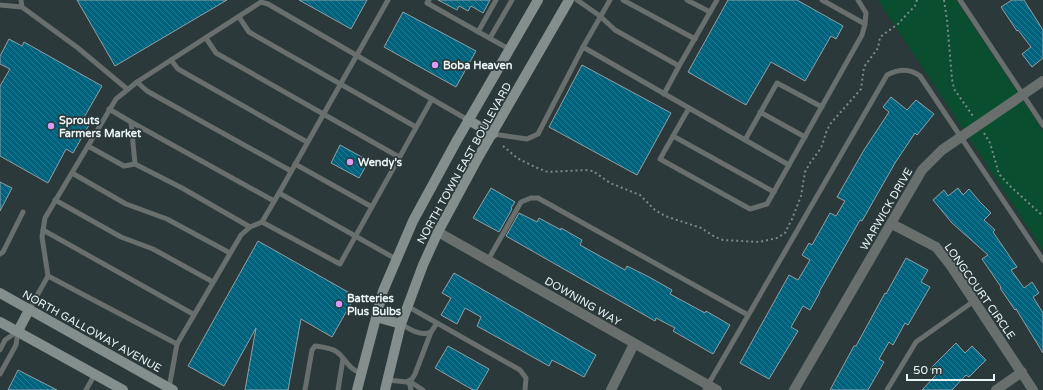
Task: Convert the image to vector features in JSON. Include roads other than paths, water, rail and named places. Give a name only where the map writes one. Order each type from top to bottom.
[{"type":"main road","name":"NORTH TOWN EAST BOULEVARD","points":[[357,390],[383,291],[413,221],[468,120],[538,0]]},
{"type":"main road","name":"NORTH TOWN EAST BOULEVARD","points":[[386,385],[407,306],[438,232],[569,0]]},
{"type":"main road","points":[[468,120],[493,134]]},
{"type":"main road","name":"NORTH GALLOWAY AVENUE","points":[[0,293],[170,389]]},
{"type":"main road","points":[[18,331],[29,310]]},
{"type":"main road","points":[[376,317],[401,324]]},
{"type":"main road","points":[[0,322],[123,390]]},
{"type":"street","name":"WARWICK DRIVE","points":[[794,390],[892,224],[922,170],[942,150],[1043,81]]},
{"type":"street","name":"LONGCOURT CIRCLE","points":[[892,224],[936,248],[974,301],[1033,390]]},
{"type":"street","name":"DOWNING WAY","points":[[438,232],[706,387],[717,390]]},
{"type":"street","points":[[611,390],[634,344]]},
{"type":"street","points":[[996,390],[1022,372]]},
{"type":"lane","points":[[21,0],[22,7]]},
{"type":"lane","points":[[170,389],[177,344],[193,314],[241,234],[250,227],[262,222],[388,0]]},
{"type":"lane","points":[[429,0],[427,3],[509,50]]},
{"type":"lane","points":[[478,32],[496,0]]},
{"type":"lane","points":[[490,38],[512,0]]},
{"type":"lane","points":[[577,0],[600,16],[615,30],[679,66]]},
{"type":"lane","points":[[493,134],[527,138],[538,134],[583,47],[610,0]]},
{"type":"lane","points":[[623,0],[695,39]]},
{"type":"lane","points":[[687,0],[710,12]]},
{"type":"lane","points":[[664,94],[717,0]]},
{"type":"lane","points":[[822,0],[865,24]]},
{"type":"lane","points":[[689,108],[660,159],[750,209],[767,204],[862,35],[866,13],[858,0]]},
{"type":"lane","points":[[960,0],[1043,125]]},
{"type":"lane","points":[[29,310],[48,276],[42,237],[45,218],[116,99],[127,88],[261,2],[268,4],[468,120]]},
{"type":"lane","points":[[0,5],[22,7],[78,48],[127,88]]},
{"type":"lane","points":[[238,17],[249,32],[416,127]]},
{"type":"lane","points":[[206,38],[216,53],[399,157]]},
{"type":"lane","points":[[583,47],[789,165]]},
{"type":"lane","points":[[171,60],[178,69],[307,142]]},
{"type":"lane","points":[[706,387],[887,75],[894,71],[913,71],[920,76],[1043,260]]},
{"type":"lane","points":[[137,82],[146,91],[291,171]]},
{"type":"lane","points":[[745,140],[777,83],[822,107]]},
{"type":"lane","points":[[262,222],[340,264],[432,99]]},
{"type":"lane","points":[[109,109],[274,201]]},
{"type":"lane","points":[[760,112],[805,137]]},
{"type":"lane","points":[[131,122],[135,164]]},
{"type":"lane","points":[[673,136],[774,192]]},
{"type":"lane","points":[[88,146],[124,166],[135,164],[182,188],[250,227]]},
{"type":"lane","points":[[295,164],[372,206]]},
{"type":"lane","points":[[72,173],[126,204],[167,219],[230,253]]},
{"type":"lane","points":[[279,193],[396,259]]},
{"type":"lane","points":[[488,260],[521,202],[531,198],[538,198],[748,315]]},
{"type":"lane","points":[[55,200],[121,237],[153,249],[213,282]]},
{"type":"lane","points":[[0,254],[3,252],[23,212]]},
{"type":"lane","points":[[43,230],[193,314]]},
{"type":"lane","points":[[48,276],[177,344]]},
{"type":"lane","points":[[887,390],[916,342],[974,301]]},
{"type":"lane","points":[[407,306],[520,370],[526,378],[525,390]]},
{"type":"lane","points":[[409,382],[415,374],[436,323]]},
{"type":"lane","points":[[401,324],[420,333],[426,334],[431,332]]},
{"type":"lane","points":[[0,350],[5,340],[18,331]]},
{"type":"lane","points":[[0,374],[16,345],[18,331]]},
{"type":"lane","points":[[305,390],[312,350],[315,346],[337,351],[352,370],[361,373]]},
{"type":"lane","points":[[338,390],[343,359]]},
{"type":"lane","points":[[86,390],[95,374]]},
{"type":"lane","points":[[409,382],[411,390]]},
{"type":"lane","points":[[386,385],[409,382],[423,390]]},
{"type":"place","name":"Boba Heaven","points":[[435,65]]},
{"type":"place","name":"Sprouts Farmers Market","points":[[51,126]]},
{"type":"place","name":"Wendy's","points":[[350,162]]},
{"type":"place","name":"Batteries Plus Bulbs","points":[[339,304]]}]
